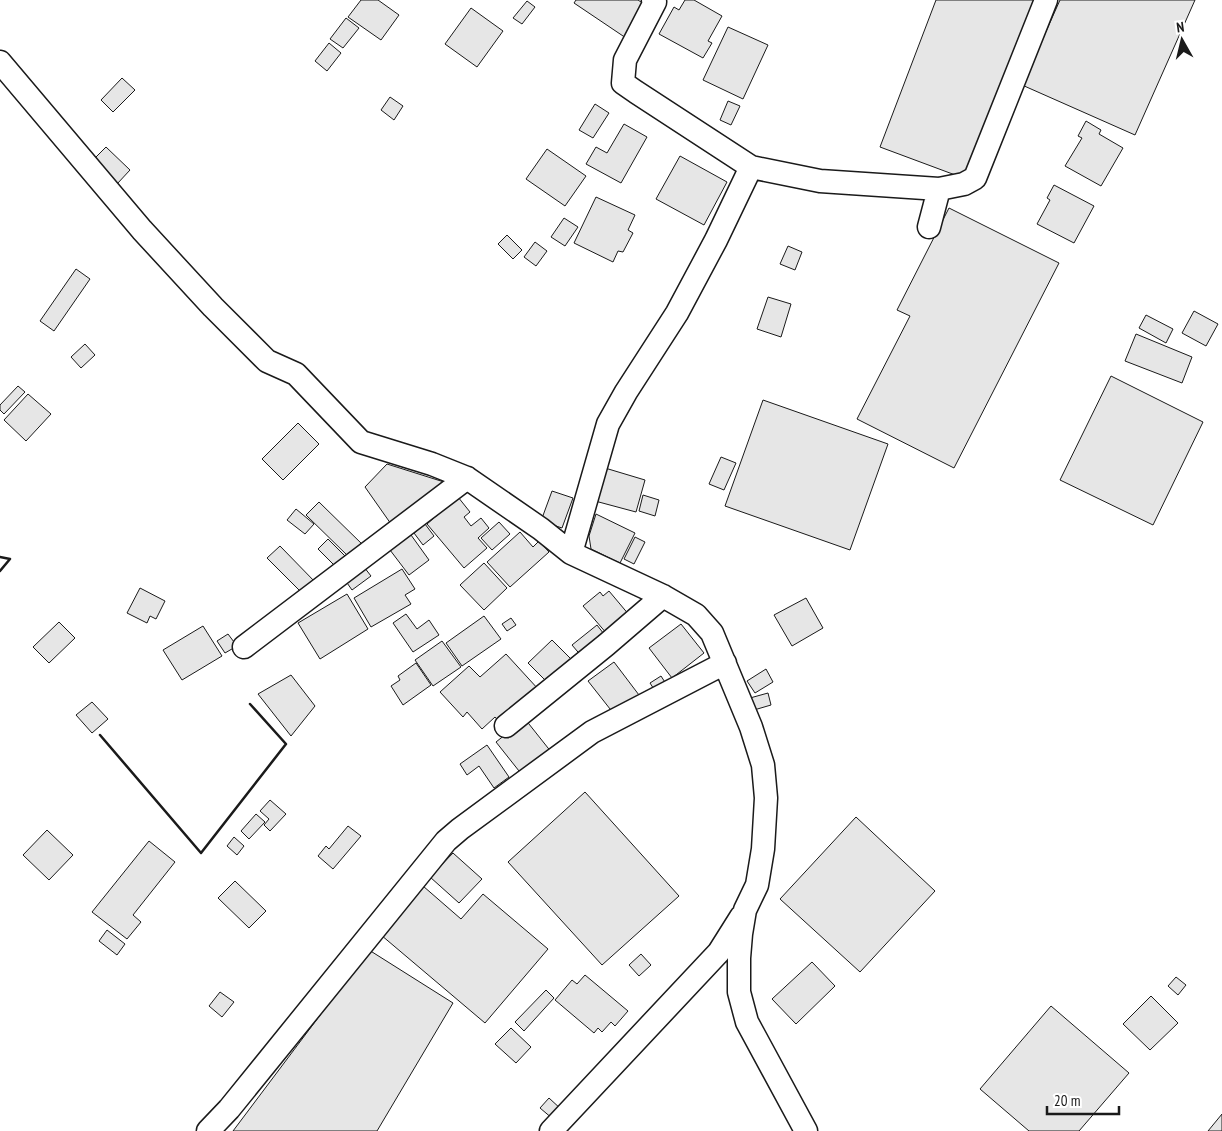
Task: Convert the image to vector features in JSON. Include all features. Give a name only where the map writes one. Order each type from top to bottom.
[{"type":"street","points":[[653,0],[655,2],[625,60],[623,83],[751,167],[820,181],[939,189],[964,184],[975,178],[1046,0]]},
{"type":"street","points":[[0,62],[142,230],[213,307],[267,361],[296,374],[361,442],[432,464],[467,478],[541,529],[571,554],[663,596],[696,615],[712,633],[751,727],[763,765],[766,798],[763,848],[757,884],[745,910],[719,952],[551,1131]]},
{"type":"street","points":[[571,554],[608,424],[626,392],[677,313],[716,240],[751,167]]},
{"type":"street","points":[[929,227],[939,189]]},
{"type":"street","points":[[244,647],[467,478]]},
{"type":"street","points":[[506,726],[663,596]]},
{"type":"street","points":[[208,1131],[229,1108],[446,842],[460,829],[592,732],[726,664]]},
{"type":"street","points":[[745,910],[741,934],[739,992],[747,1022],[806,1131]]},
{"type":"building","points":[[361,0],[378,0],[399,15],[381,40],[348,17]]},
{"type":"building","points":[[576,0],[638,0],[647,6],[626,38],[574,3]]},
{"type":"building","points":[[685,0],[694,0],[722,16],[708,41],[712,43],[703,58],[659,34],[674,7],[679,10]]},
{"type":"building","points":[[936,0],[1034,0],[966,179],[880,147]]},
{"type":"building","points":[[1060,0],[1195,0],[1135,135],[1022,85]]},
{"type":"building","points":[[527,1],[535,7],[522,24],[513,18]]},
{"type":"building","points":[[471,8],[503,31],[477,67],[445,44]]},
{"type":"building","points":[[346,18],[359,28],[343,48],[330,39]]},
{"type":"building","points":[[728,27],[768,45],[743,99],[703,80]]},
{"type":"building","points":[[329,43],[341,53],[327,71],[315,61]]},
{"type":"building","points":[[122,78],[135,90],[113,112],[101,100]]},
{"type":"building","points":[[390,97],[403,106],[394,120],[381,110]]},
{"type":"building","points":[[728,101],[740,106],[731,125],[720,120]]},
{"type":"building","points":[[595,104],[609,113],[593,138],[579,130]]},
{"type":"building","points":[[1086,121],[1101,130],[1099,134],[1123,148],[1101,186],[1065,166],[1082,138],[1078,136]]},
{"type":"building","points":[[624,124],[647,137],[621,183],[586,164],[596,147],[607,153]]},
{"type":"building","points":[[106,147],[130,170],[117,184],[93,160]]},
{"type":"building","points":[[547,149],[586,176],[565,206],[526,179]]},
{"type":"building","points":[[680,156],[727,182],[704,225],[656,199]]},
{"type":"building","points":[[1054,185],[1094,206],[1074,243],[1037,224],[1050,200],[1047,198]]},
{"type":"building","points":[[596,197],[635,215],[628,230],[633,233],[623,252],[618,251],[613,262],[574,243]]},
{"type":"building","points":[[949,208],[1059,263],[954,468],[857,419],[910,316],[897,310]]},
{"type":"building","points":[[564,218],[578,227],[565,246],[551,237]]},
{"type":"building","points":[[507,235],[522,250],[513,259],[498,244]]},
{"type":"building","points":[[535,242],[547,251],[536,266],[524,257]]},
{"type":"building","points":[[788,246],[802,252],[795,270],[780,264]]},
{"type":"building","points":[[76,269],[90,279],[54,331],[40,321]]},
{"type":"building","points":[[768,297],[791,304],[781,337],[757,329]]},
{"type":"building","points":[[1194,311],[1218,324],[1206,346],[1182,333]]},
{"type":"building","points":[[1146,315],[1173,329],[1166,343],[1139,328]]},
{"type":"building","points":[[1136,334],[1192,357],[1182,383],[1125,361]]},
{"type":"building","points":[[85,344],[95,355],[81,368],[71,357]]},
{"type":"building","points":[[1111,376],[1203,422],[1153,525],[1060,480]]},
{"type":"building","points":[[18,386],[25,392],[4,414],[0,410],[0,405]]},
{"type":"building","points":[[28,394],[51,414],[26,441],[4,420]]},
{"type":"building","points":[[763,400],[888,444],[850,550],[725,506]]},
{"type":"building","points":[[298,423],[319,444],[283,480],[262,459]]},
{"type":"building","points":[[721,457],[736,463],[724,490],[709,484]]},
{"type":"building","points":[[387,464],[444,482],[391,524],[365,487]]},
{"type":"building","points":[[605,468],[645,480],[636,512],[595,501]]},
{"type":"building","points":[[552,491],[573,498],[562,528],[541,521]]},
{"type":"building","points":[[643,495],[659,500],[655,516],[639,511]]},
{"type":"building","points":[[458,497],[470,512],[464,517],[471,526],[481,518],[489,528],[478,538],[487,548],[464,568],[427,524]]},
{"type":"building","points":[[319,502],[363,545],[350,558],[306,515]]},
{"type":"building","points":[[296,509],[314,524],[305,534],[287,520]]},
{"type":"building","points":[[596,514],[635,533],[620,563],[591,549],[589,536]]},
{"type":"building","points":[[499,522],[510,534],[492,550],[481,538]]},
{"type":"building","points":[[425,524],[434,536],[423,545],[414,533]]},
{"type":"building","points":[[520,532],[533,547],[539,541],[549,552],[510,587],[487,562]]},
{"type":"building","points":[[411,535],[429,560],[409,575],[390,550]]},
{"type":"building","points":[[635,537],[645,542],[634,564],[624,559]]},
{"type":"building","points":[[328,539],[346,557],[336,567],[318,549]]},
{"type":"building","points":[[280,546],[317,584],[305,596],[267,558]]},
{"type":"building","points":[[484,563],[507,588],[484,610],[460,585]]},
{"type":"building","points":[[364,567],[371,576],[352,590],[345,580]]},
{"type":"building","points":[[402,569],[415,589],[405,595],[411,604],[371,627],[354,598]]},
{"type":"building","points":[[140,588],[165,601],[156,619],[150,616],[147,623],[127,613]]},
{"type":"building","points":[[609,591],[630,616],[608,635],[583,606],[600,592],[603,596]]},
{"type":"building","points":[[347,594],[368,629],[320,659],[298,623]]},
{"type":"building","points":[[806,598],[823,628],[792,646],[774,615]]},
{"type":"building","points":[[406,614],[417,629],[429,620],[439,635],[413,652],[393,623]]},
{"type":"building","points":[[484,616],[501,639],[462,666],[446,643]]},
{"type":"building","points":[[511,618],[516,625],[507,631],[502,624]]},
{"type":"building","points":[[59,622],[75,638],[49,663],[33,647]]},
{"type":"building","points":[[681,624],[704,653],[672,678],[649,648]]},
{"type":"building","points":[[597,625],[607,638],[583,658],[572,645]]},
{"type":"building","points":[[203,626],[222,656],[182,680],[163,650]]},
{"type":"building","points":[[228,634],[237,646],[225,653],[217,641]]},
{"type":"building","points":[[552,640],[573,661],[549,684],[528,663]]},
{"type":"building","points":[[442,641],[461,667],[433,686],[415,660]]},
{"type":"building","points":[[506,654],[539,690],[501,724],[495,717],[482,729],[467,712],[463,717],[440,692],[469,666],[480,677]]},
{"type":"building","points":[[614,662],[639,695],[614,714],[588,681]]},
{"type":"building","points":[[416,663],[431,685],[403,705],[391,686],[400,680],[398,676]]},
{"type":"building","points":[[766,669],[773,682],[755,693],[747,681]]},
{"type":"building","points":[[291,675],[315,706],[291,736],[258,694]]},
{"type":"building","points":[[661,676],[668,687],[657,694],[650,683]]},
{"type":"building","points":[[768,693],[771,705],[754,710],[750,698]]},
{"type":"building","points":[[92,702],[108,719],[92,733],[76,715]]},
{"type":"building","points":[[525,719],[552,753],[523,776],[496,742]]},
{"type":"building","points":[[487,745],[509,777],[494,788],[479,766],[467,775],[460,764]]},
{"type":"building","points":[[585,792],[679,896],[602,965],[508,862]]},
{"type":"building","points":[[270,800],[286,814],[270,831],[264,825],[269,819],[260,811]]},
{"type":"building","points":[[256,814],[265,822],[249,839],[241,831]]},
{"type":"building","points":[[856,817],[935,891],[860,972],[780,899]]},
{"type":"building","points":[[348,826],[361,836],[333,869],[318,856],[326,846],[329,849]]},
{"type":"building","points":[[47,830],[73,855],[49,880],[23,855]]},
{"type":"building","points":[[234,837],[244,846],[237,855],[227,846]]},
{"type":"building","points":[[149,841],[175,862],[133,915],[141,922],[127,939],[92,912]]},
{"type":"building","points":[[453,853],[482,879],[459,903],[430,877]]},
{"type":"building","points":[[235,881],[266,911],[249,928],[218,898]]},
{"type":"building","points":[[423,886],[461,919],[483,894],[548,949],[485,1023],[381,935]]},
{"type":"building","points":[[107,930],[125,944],[117,955],[99,941]]},
{"type":"building","points":[[369,950],[453,1003],[377,1131],[233,1131]]},
{"type":"building","points":[[641,954],[651,965],[639,976],[629,965]]},
{"type":"building","points":[[812,962],[835,986],[796,1024],[772,999]]},
{"type":"building","points":[[585,975],[628,1011],[615,1026],[611,1022],[602,1032],[598,1028],[594,1033],[555,1000],[572,980],[577,984]]},
{"type":"building","points":[[1176,977],[1186,985],[1178,995],[1168,986]]},
{"type":"building","points":[[546,990],[554,998],[524,1031],[515,1022]]},
{"type":"building","points":[[220,992],[234,1002],[222,1017],[209,1006]]},
{"type":"building","points":[[1151,996],[1178,1023],[1150,1050],[1123,1024]]},
{"type":"building","points":[[1051,1006],[1129,1073],[1079,1131],[1029,1131],[980,1089]]},
{"type":"building","points":[[511,1028],[531,1047],[516,1063],[495,1044]]},
{"type":"building","points":[[549,1098],[562,1110],[553,1119],[540,1108]]},
{"type":"building","points":[[1222,1114],[1222,1131],[1208,1131]]},
{"type":"wall","points":[[0,557],[10,559],[0,571]]},
{"type":"wall","points":[[100,735],[201,853],[286,744],[250,704]]}]
